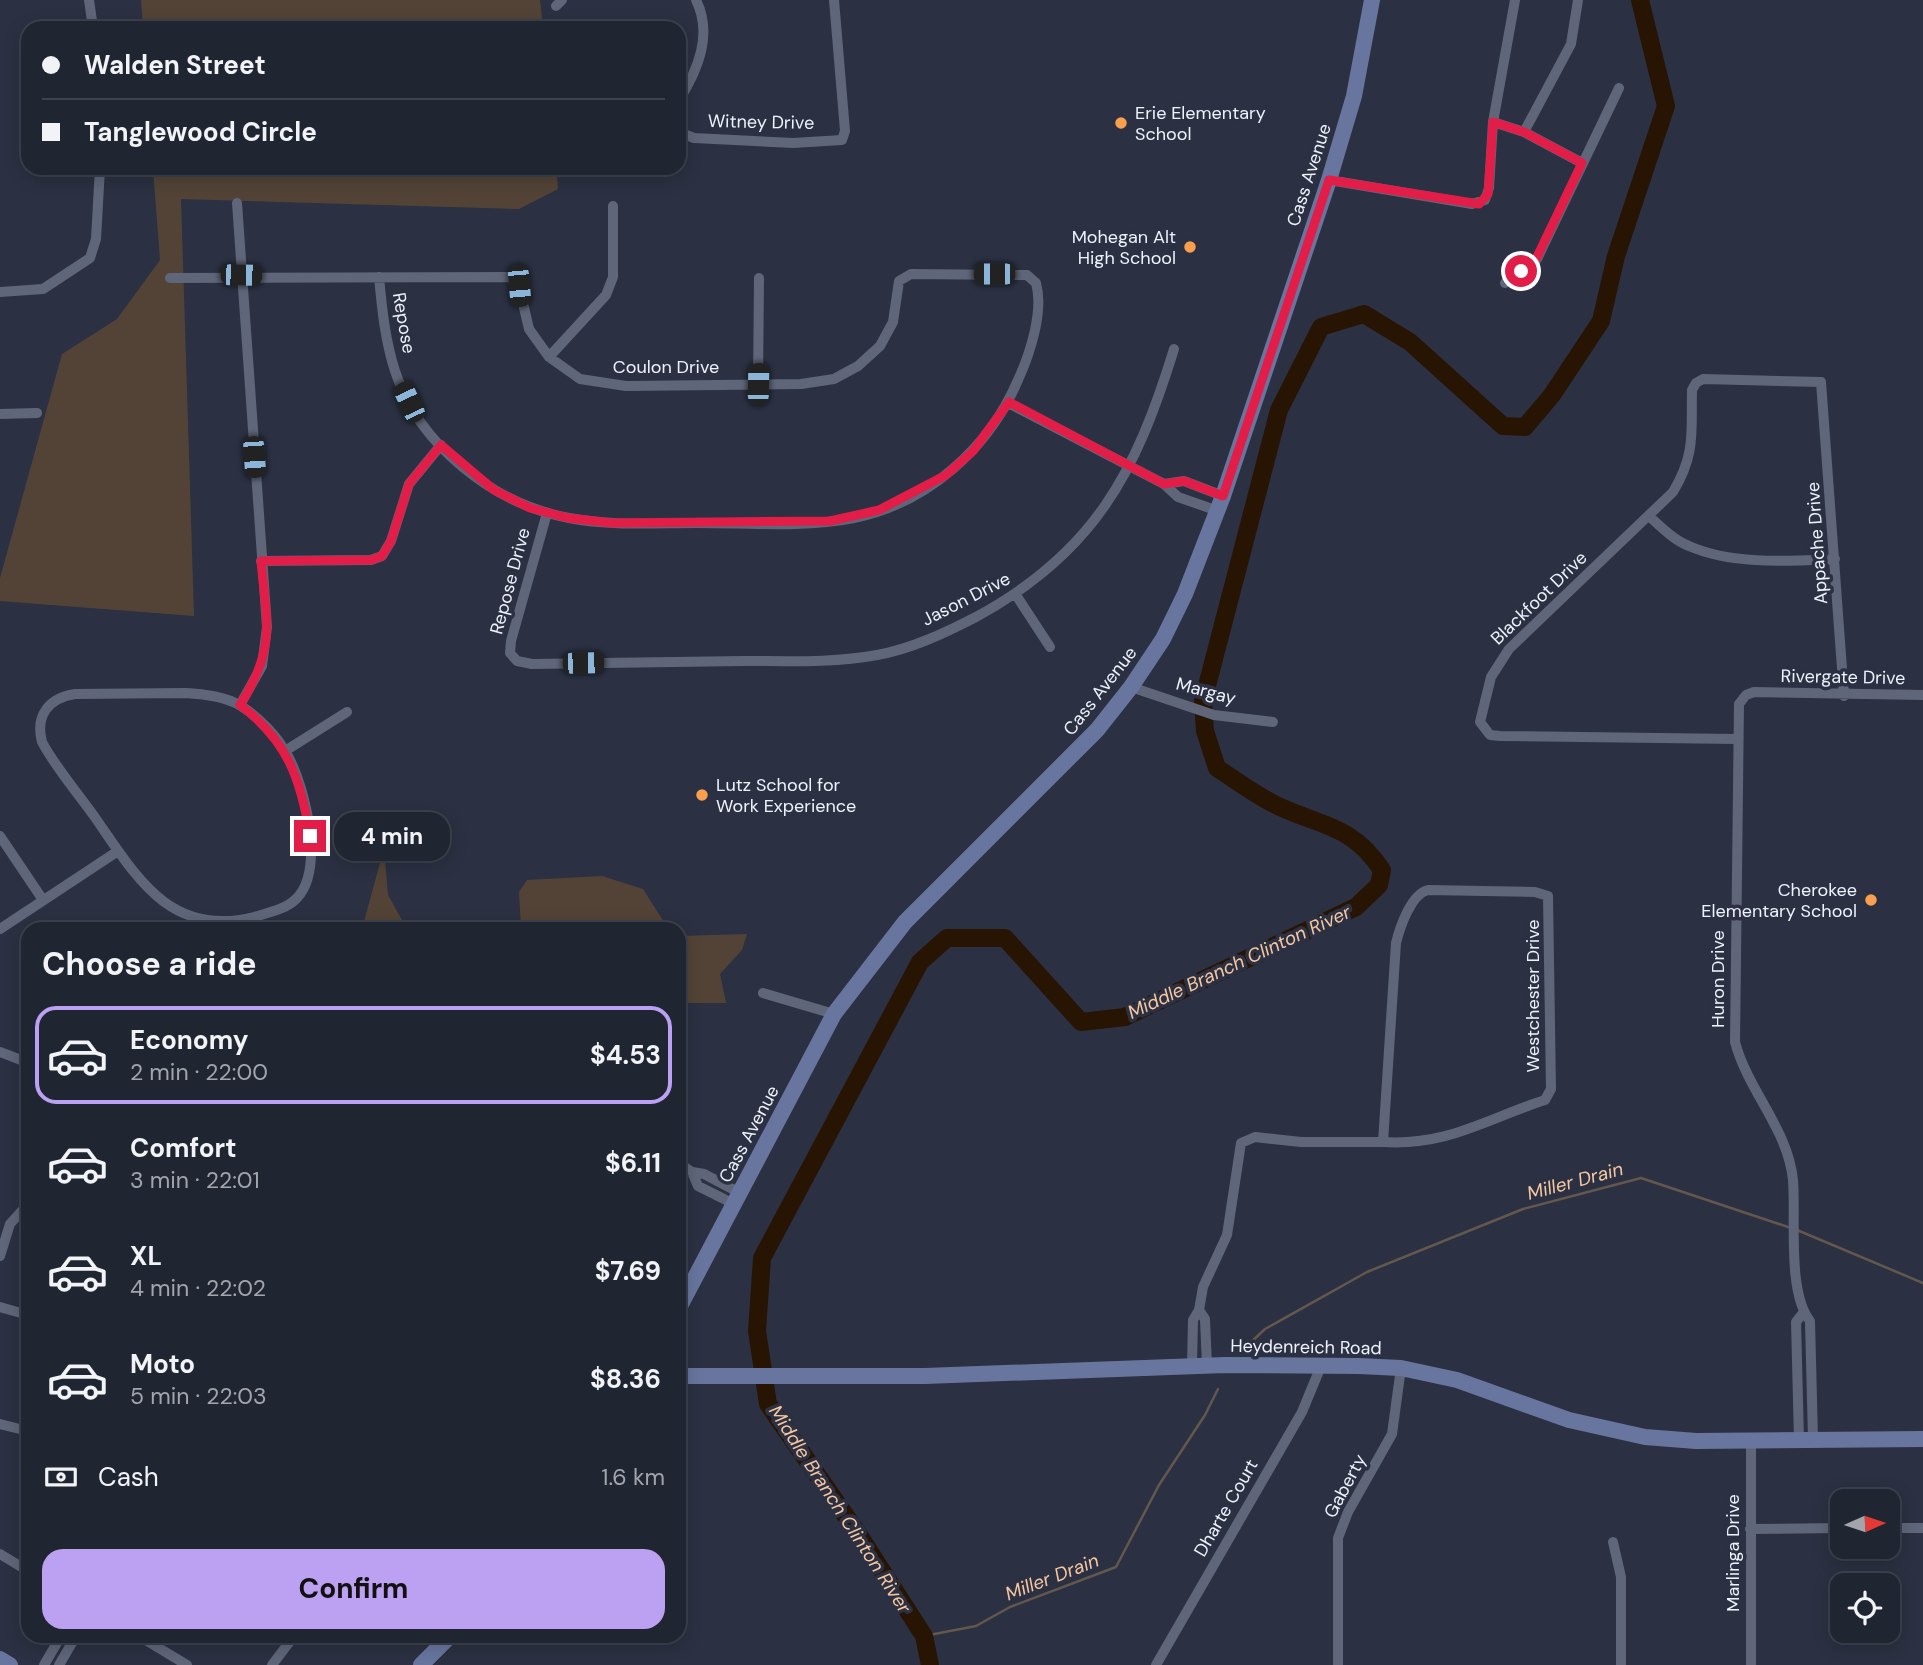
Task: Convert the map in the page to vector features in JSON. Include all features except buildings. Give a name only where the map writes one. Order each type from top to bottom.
[{"type":"main road","name":"Cass Avenue","points":[[686,1294],[834,1014],[905,922],[978,846],[1077,751],[1131,687],[1173,619],[1220,504],[1329,180],[1354,96],[1372,0]]},
{"type":"main road","name":"Heydenreich Road","points":[[686,1376],[925,1376],[1200,1366],[1401,1368],[1457,1380],[1600,1429],[1680,1441],[1923,1439]]},
{"type":"main road","points":[[421,1665],[443,1643]]},
{"type":"main road","points":[[0,1659],[10,1665]]},
{"type":"street","points":[[89,0],[92,21]]},
{"type":"street","points":[[686,86],[704,42],[704,25],[696,0]]},
{"type":"street","name":"Witney Drive","points":[[686,135],[694,138],[768,141],[842,140],[845,131],[834,0]]},
{"type":"street","points":[[1329,180],[1479,204],[1488,194],[1493,122],[1515,0]]},
{"type":"street","points":[[1524,132],[1571,44],[1578,0]]},
{"type":"street","points":[[1505,284],[1536,259],[1619,89]]},
{"type":"street","points":[[1493,122],[1524,132],[1582,163]]},
{"type":"street","points":[[0,292],[37,291],[70,274],[86,262],[93,252],[99,175]]},
{"type":"street","points":[[237,203],[267,632],[262,666],[240,705]]},
{"type":"street","points":[[549,357],[601,304],[610,285],[614,264],[613,206]]},
{"type":"street","name":"Coulon Drive","points":[[170,278],[241,275],[510,277],[519,286],[529,329],[549,357],[580,379],[604,384],[820,383],[858,366],[880,346],[889,330],[896,309],[899,284],[904,276],[1020,274],[1032,278]]},
{"type":"street","name":"Repose","points":[[379,277],[386,340],[396,373],[409,402],[441,445],[494,490],[547,513],[612,523],[804,523],[857,517],[909,496],[946,475],[973,451],[1009,402],[1024,367],[1037,312],[1037,289],[1032,278]]},
{"type":"street","points":[[758,384],[759,278]]},
{"type":"street","name":"Jason Drive","points":[[512,657],[522,662],[546,663],[865,657],[887,653],[953,629],[1016,595],[1076,543],[1098,516],[1130,468],[1153,417],[1174,349]]},
{"type":"street","name":"Appache Drive","points":[[1692,390],[1696,383],[1703,379],[1816,381],[1821,382],[1824,388],[1844,696]]},
{"type":"street","name":"Blackfoot Drive","points":[[1692,390],[1694,429],[1688,466],[1673,492],[1650,517],[1509,649],[1491,677],[1480,722],[1490,735],[1500,736],[1737,739]]},
{"type":"street","points":[[1009,402],[1164,484],[1178,497],[1220,504]]},
{"type":"street","points":[[0,414],[37,412]]},
{"type":"street","points":[[261,561],[371,560],[382,556],[391,541],[409,484],[441,445]]},
{"type":"street","points":[[1164,484],[1184,481],[1220,504]]},
{"type":"street","name":"Repose Drive","points":[[512,657],[511,641],[547,513]]},
{"type":"street","points":[[1650,517],[1676,539],[1710,553],[1780,561],[1835,559]]},
{"type":"street","points":[[1016,595],[1050,647]]},
{"type":"street","name":"Margay","points":[[1131,687],[1214,715],[1273,722]]},
{"type":"street","points":[[185,693],[216,697],[240,705],[265,726],[285,751],[303,802],[311,845],[302,891],[290,904],[258,915],[230,921],[188,916],[150,891],[118,851],[43,742],[40,722],[44,709],[58,698],[75,694],[185,693]]},
{"type":"street","name":"Huron Drive","points":[[1763,693],[1750,693],[1739,704],[1735,1042],[1749,1081],[1782,1139],[1793,1180],[1797,1278],[1803,1312],[1810,1321],[1811,1356],[1806,1439]]},
{"type":"street","name":"Rivergate Drive","points":[[1763,693],[1923,695]]},
{"type":"street","points":[[285,751],[347,712]]},
{"type":"street","points":[[0,836],[43,900]]},
{"type":"street","points":[[0,929],[118,851]]},
{"type":"street","name":"Westchester Drive","points":[[1200,1366],[1192,1338],[1193,1320],[1199,1310],[1203,1287],[1227,1235],[1241,1143],[1255,1138],[1301,1142],[1384,1142],[1427,1142],[1449,1137],[1548,1097],[1551,1075],[1548,896],[1535,892],[1428,890],[1418,897],[1402,923],[1394,953],[1384,1142]]},
{"type":"street","points":[[763,993],[834,1014]]},
{"type":"street","points":[[0,1052],[20,1060]]},
{"type":"street","points":[[686,1168],[704,1174],[736,1198]]},
{"type":"street","points":[[0,1255],[10,1224],[21,1212]]},
{"type":"street","points":[[0,1307],[21,1313]]},
{"type":"street","name":"Westchester Drive","points":[[1199,1310],[1205,1319],[1206,1338],[1200,1366]]},
{"type":"street","name":"Huron Drive","points":[[1803,1312],[1796,1322],[1806,1439]]},
{"type":"street","points":[[1192,1338],[1206,1338]]},
{"type":"street","points":[[1797,1357],[1811,1356]]},
{"type":"street","name":"Dharte Court","points":[[1156,1665],[1302,1412],[1321,1366]]},
{"type":"street","name":"Gaberty","points":[[1338,1665],[1338,1538],[1348,1512],[1392,1434],[1401,1368]]},
{"type":"street","points":[[0,1424],[21,1430]]},
{"type":"street","name":"Marlinga Drive","points":[[1751,1441],[1751,1665]]},
{"type":"street","points":[[1750,1529],[1830,1528]]},
{"type":"street","points":[[1900,1528],[1923,1528]]},
{"type":"street","points":[[1613,1542],[1620,1577],[1621,1665]]},
{"type":"street","points":[[0,1554],[21,1567]]},
{"type":"street","points":[[44,1665],[57,1643]]},
{"type":"street","points":[[59,1665],[72,1643]]},
{"type":"street","points":[[151,1643],[187,1665]]},
{"type":"street","points":[[272,1665],[289,1643]]},
{"type":"shaded area","points":[[141,0],[540,0],[542,21],[142,21]]},
{"type":"shaded area","points":[[154,175],[557,175],[558,189],[519,209],[181,199],[194,616],[0,601],[0,578],[62,354],[117,319],[160,260]]},
{"type":"shaded area","points":[[384,848],[388,895],[403,922],[364,922]]},
{"type":"shaded area","points":[[602,876],[643,889],[664,922],[521,922],[519,892],[527,880]]},
{"type":"shaded area","points":[[747,934],[742,950],[720,974],[726,1003],[686,1003],[686,936]]},
{"type":"waterway","name":"Middle Branch Clinton River","points":[[930,1665],[924,1636],[859,1535],[768,1404],[757,1331],[762,1258],[920,962],[947,938],[1005,938],[1081,1022],[1125,1017],[1356,907],[1379,885],[1382,870],[1371,855],[1348,836],[1270,802],[1217,768],[1205,731],[1203,701],[1279,410],[1321,327],[1364,314],[1410,342],[1503,426],[1525,427],[1552,395],[1601,321],[1616,256],[1666,106],[1640,0]]},
{"type":"waterway","name":"Miller Drain","points":[[1248,1345],[1265,1329],[1367,1272],[1523,1209],[1641,1178],[1791,1228]]},
{"type":"waterway","name":"Miller Drain","points":[[1797,1230],[1923,1283]]},
{"type":"waterway","name":"Miller Drain","points":[[924,1636],[976,1626],[1010,1607],[1116,1567],[1159,1485],[1205,1415],[1218,1389]]},
{"type":"place","name":"Erie Elementary School","points":[[1121,123]]},
{"type":"place","name":"Mohegan Alt High School","points":[[1190,247]]},
{"type":"place","name":"Lutz School for Work Experience","points":[[702,795]]},
{"type":"place","name":"Cherokee Elementary School","points":[[1871,900]]},
{"type":"route","points":[[310,836],[307,815],[289,757],[265,726],[240,705],[256,681],[266,651],[267,627],[261,561],[371,560],[382,556],[391,541],[409,484],[415,473],[441,445],[483,483],[511,500],[568,518],[600,523],[804,523],[857,517],[879,510],[930,486],[961,464],[1009,402],[1164,484],[1184,481],[1223,496],[1329,180],[1479,204],[1485,201],[1488,194],[1493,122],[1524,132],[1582,163],[1536,259],[1521,271]]}]
